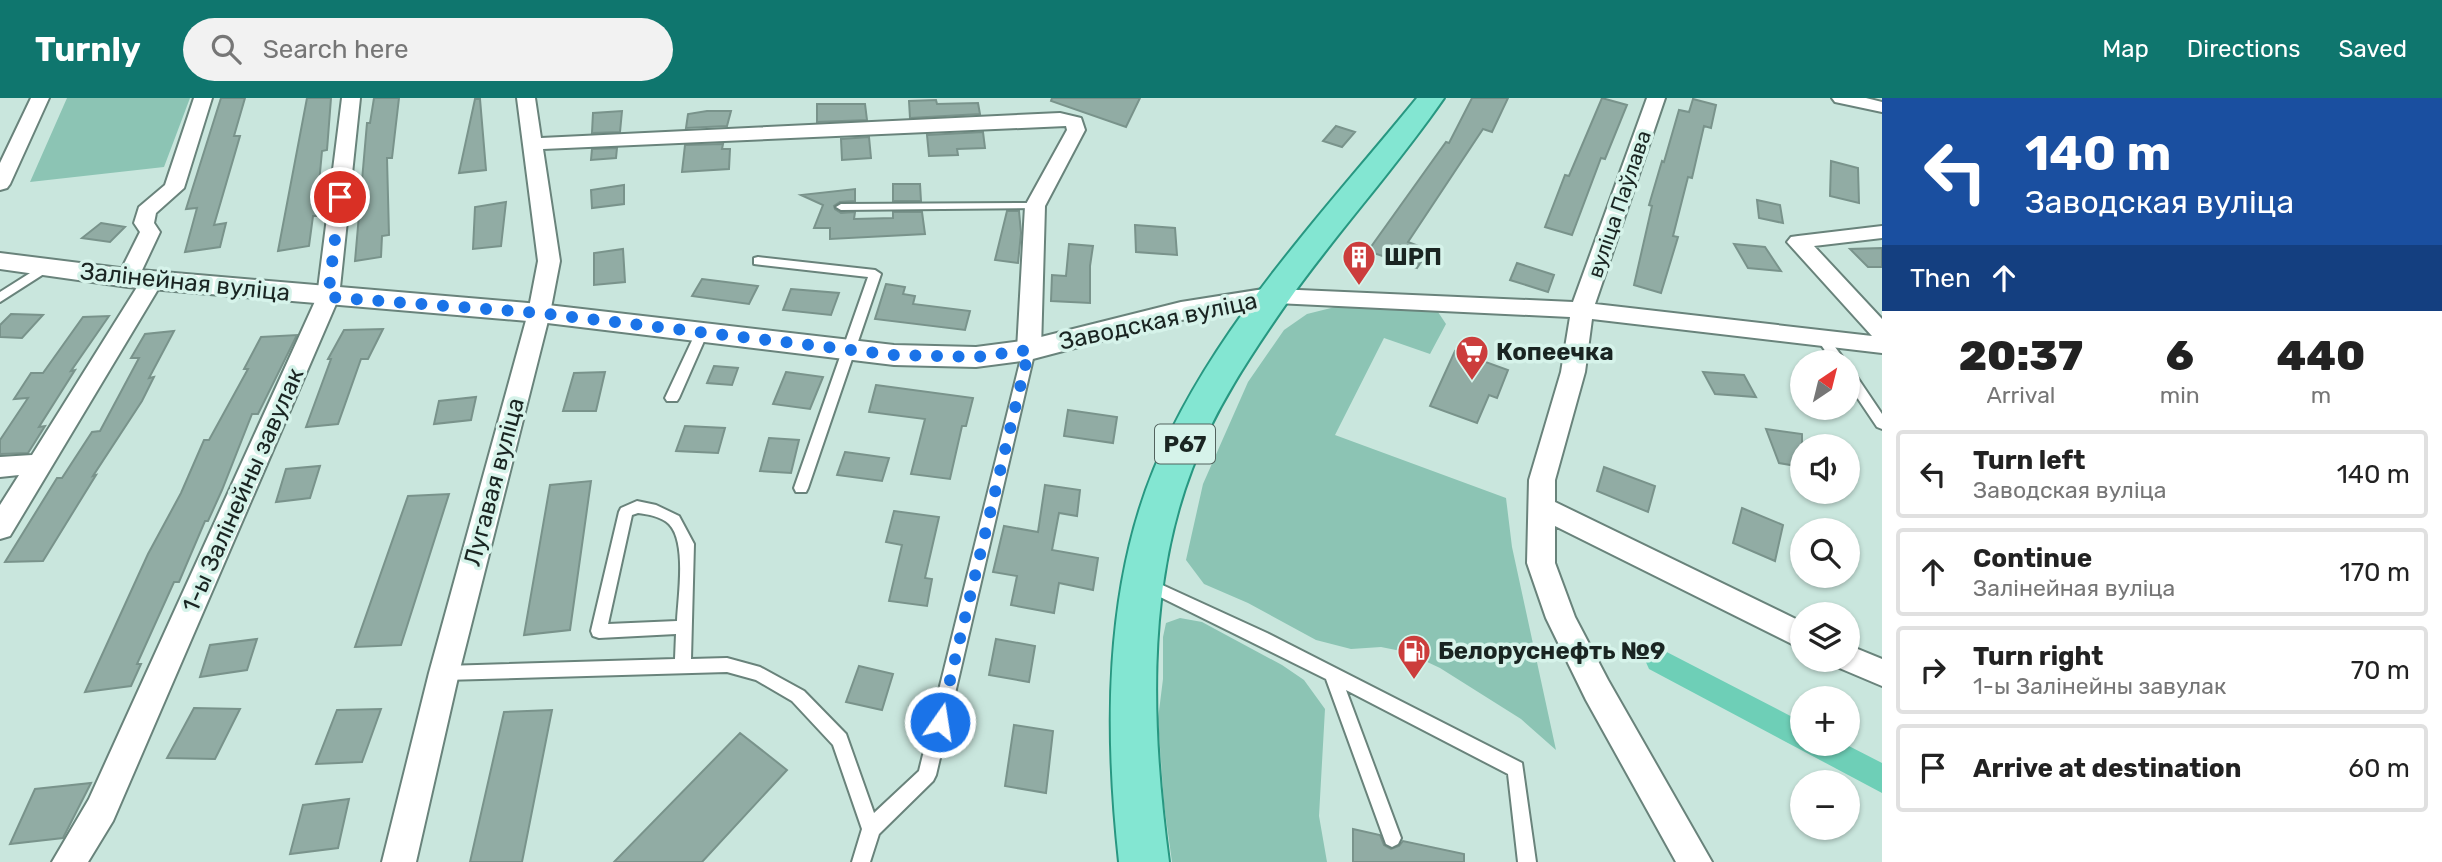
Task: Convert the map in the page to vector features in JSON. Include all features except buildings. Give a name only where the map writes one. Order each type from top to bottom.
[{"type":"main road","name":"Заводская вуліца","points":[[1144,862],[1137,819],[1134,679],[1144,583],[1162,499],[1193,423],[1276,296],[1431,98]]},
{"type":"street","points":[[0,528],[40,464],[140,279],[150,232],[144,223],[146,211],[174,188],[203,98]]},
{"type":"street","name":"1-ы Залінейны завулак","points":[[69,862],[101,810],[328,297],[351,98]]},
{"type":"street","name":"Лугавая вуліца","points":[[399,862],[444,673],[539,313],[549,261],[526,98]]},
{"type":"street","name":"вуліца Паўлава","points":[[1542,507],[1542,480],[1573,372],[1583,310],[1656,98]]},
{"type":"street","points":[[1841,98],[1881,104]]},
{"type":"street","points":[[0,184],[31,101]]},
{"type":"street","points":[[534,144],[1046,119],[1074,122],[1076,130],[1035,206],[1029,350]]},
{"type":"street","points":[[1882,232],[1798,242],[1882,333]]},
{"type":"street","name":"Залінейная вуліца","points":[[0,261],[140,279],[539,313]]},
{"type":"street","points":[[1276,296],[1583,310],[1882,345]]},
{"type":"street","name":"Заводская вуліца","points":[[539,313],[894,355],[976,357],[1029,350],[1181,312],[1276,296]]},
{"type":"street","points":[[0,467],[40,464]]},
{"type":"street","points":[[1695,862],[1597,690],[1561,618],[1541,563],[1542,507],[1790,630]]},
{"type":"street","points":[[1860,663],[1882,673]]},
{"type":"lane","points":[[841,207],[1035,206]]},
{"type":"lane","points":[[758,261],[875,274],[801,488]]},
{"type":"lane","points":[[0,298],[46,267]]},
{"type":"lane","points":[[672,398],[702,332]]},
{"type":"lane","points":[[1824,339],[1832,350]]},
{"type":"lane","points":[[861,862],[871,829],[927,775],[1029,350]]},
{"type":"lane","points":[[1860,392],[1882,424]]},
{"type":"lane","points":[[683,667],[687,544],[674,520],[651,509],[638,507],[626,512],[599,631],[684,627]]},
{"type":"lane","points":[[1144,583],[1261,638],[1516,769],[1527,862]]},
{"type":"lane","points":[[444,673],[727,666],[761,674],[798,696],[840,740],[871,829]]},
{"type":"lane","points":[[1333,677],[1392,838]]},
{"type":"green space","points":[[67,98],[190,98],[164,167],[30,182]]},
{"type":"green space","points":[[1339,306],[1382,306],[1438,312],[1446,324],[1430,354],[1384,338],[1335,435],[1506,498],[1512,547],[1556,750],[1521,719],[1440,668],[1406,652],[1381,647],[1351,649],[1316,640],[1248,603],[1204,584],[1186,560],[1203,484],[1248,382],[1284,330],[1307,314]]},
{"type":"green space","points":[[1180,618],[1202,622],[1282,665],[1304,680],[1325,709],[1319,816],[1327,862],[1172,862],[1164,804],[1158,719],[1166,623]]},
{"type":"waterway","points":[[1659,660],[1790,731]]},
{"type":"waterway","points":[[1839,756],[1882,779]]},
{"type":"place","name":"ШРП","points":[[1359,287]]},
{"type":"place","name":"Копеечка","points":[[1472,382]]},
{"type":"place","name":"Белоруснефть №9","points":[[1414,681]]},
{"type":"route","points":[[340,197],[328,297],[539,313],[894,355],[976,357],[1029,350],[940,722]]}]
